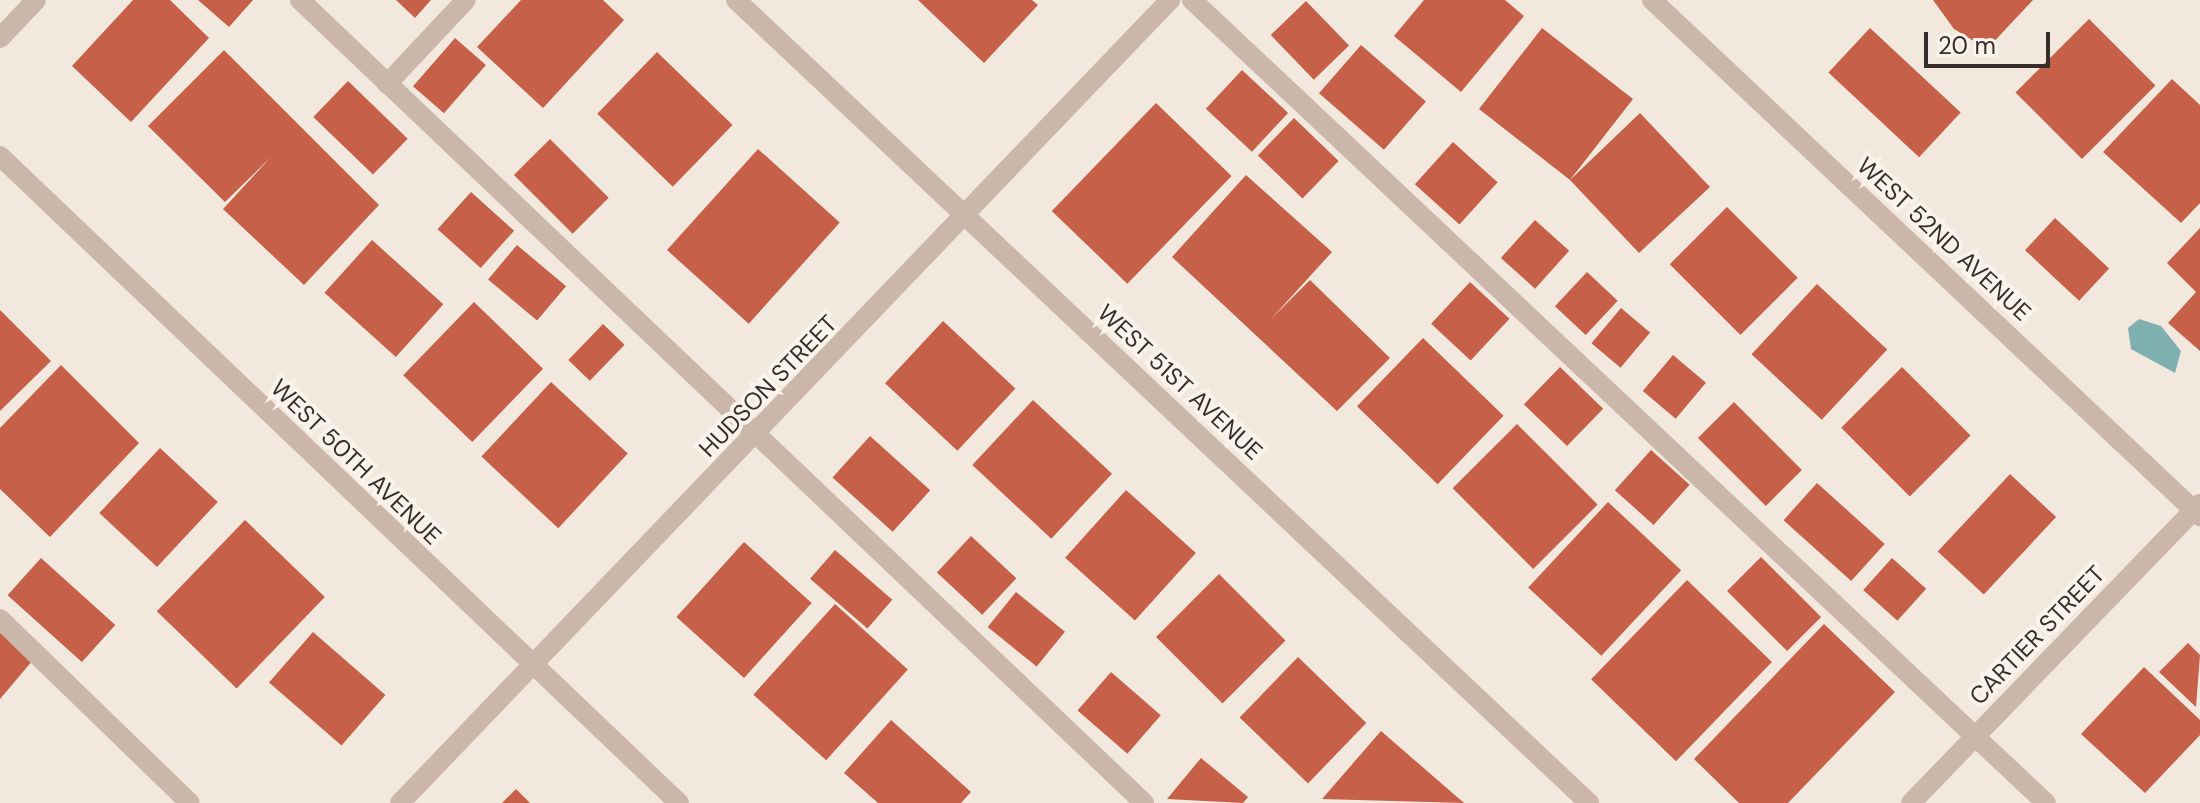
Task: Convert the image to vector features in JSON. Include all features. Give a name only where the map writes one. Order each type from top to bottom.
[{"type":"street","points":[[0,38],[36,0]]},
{"type":"street","points":[[300,0],[754,439],[1144,803]]},
{"type":"street","points":[[387,84],[466,0]]},
{"type":"street","name":"WEST 51ST AVENUE","points":[[736,0],[1589,803]]},
{"type":"street","name":"HUDSON STREET","points":[[400,803],[754,439],[1170,0]]},
{"type":"street","points":[[1192,0],[2046,803]]},
{"type":"street","name":"WEST 52ND AVENUE","points":[[1652,0],[2198,510]]},
{"type":"street","name":"WEST 50TH AVENUE","points":[[0,156],[679,803]]},
{"type":"street","name":"CARTIER STREET","points":[[1911,803],[2198,510]]},
{"type":"street","points":[[0,619],[190,803]]},
{"type":"water","points":[[2139,319],[2161,326],[2181,351],[2175,373],[2131,349],[2128,328]]},
{"type":"building","points":[[133,0],[170,0],[209,38],[131,122],[72,66]]},
{"type":"building","points":[[198,0],[253,0],[229,27]]},
{"type":"building","points":[[396,0],[431,0],[415,18]]},
{"type":"building","points":[[521,0],[603,0],[624,20],[543,108],[477,47]]},
{"type":"building","points":[[918,0],[1032,0],[1038,5],[984,63]]},
{"type":"building","points":[[1424,0],[1505,0],[1524,16],[1461,92],[1394,36]]},
{"type":"building","points":[[1933,0],[2033,0],[1987,49],[1954,29]]},
{"type":"building","points":[[1306,1],[1349,46],[1314,80],[1271,35]]},
{"type":"building","points":[[2089,19],[2155,85],[2082,159],[2015,93]]},
{"type":"building","points":[[1542,28],[1633,99],[1570,180],[1479,109]]},
{"type":"building","points":[[1870,28],[1961,113],[1919,157],[1828,73]]},
{"type":"building","points":[[455,38],[486,65],[444,113],[413,86]]},
{"type":"building","points":[[1361,45],[1426,101],[1384,150],[1319,93]]},
{"type":"building","points":[[224,50],[379,205],[304,285],[223,209],[271,157],[225,202],[148,126]]},
{"type":"building","points":[[657,52],[733,125],[673,187],[597,114]]},
{"type":"building","points":[[1242,70],[1288,113],[1252,152],[1206,109]]},
{"type":"building","points":[[2172,79],[2200,105],[2200,203],[2181,223],[2103,152]]},
{"type":"building","points":[[348,81],[408,139],[373,175],[313,117]]},
{"type":"building","points":[[1156,103],[1232,176],[1127,284],[1052,211]]},
{"type":"building","points":[[1640,113],[1710,187],[1639,253],[1570,180]]},
{"type":"building","points":[[1294,118],[1339,161],[1302,198],[1258,155]]},
{"type":"building","points":[[550,139],[609,198],[573,234],[514,175]]},
{"type":"building","points":[[1453,142],[1498,182],[1459,225],[1415,184]]},
{"type":"building","points":[[758,149],[840,223],[749,324],[667,250]]},
{"type":"building","points":[[1246,175],[1332,252],[1271,319],[1310,280],[1390,358],[1337,411],[1172,257]]},
{"type":"building","points":[[471,192],[514,231],[481,268],[438,229]]},
{"type":"building","points":[[1727,207],[1798,278],[1740,335],[1670,264]]},
{"type":"building","points":[[2055,218],[2109,268],[2079,301],[2025,250]]},
{"type":"building","points":[[1535,220],[1569,251],[1535,289],[1501,258]]},
{"type":"building","points":[[2200,228],[2200,351],[2168,323],[2196,292],[2167,263]]},
{"type":"building","points":[[372,240],[443,304],[396,357],[324,293]]},
{"type":"building","points":[[517,245],[566,286],[537,321],[488,279]]},
{"type":"building","points":[[1587,272],[1618,301],[1586,335],[1555,306]]},
{"type":"building","points":[[1470,282],[1509,319],[1471,361],[1431,324]]},
{"type":"building","points":[[1817,284],[1887,349],[1822,420],[1752,354]]},
{"type":"building","points":[[474,302],[543,369],[472,442],[403,375]]},
{"type":"building","points":[[1621,308],[1650,332],[1621,368],[1591,343]]},
{"type":"building","points":[[0,310],[51,361],[0,411]]},
{"type":"building","points":[[943,321],[1015,389],[957,451],[885,383]]},
{"type":"building","points":[[603,324],[625,345],[590,381],[568,360]]},
{"type":"building","points":[[1423,338],[1504,416],[1438,484],[1357,406]]},
{"type":"building","points":[[1673,355],[1706,383],[1676,419],[1643,391]]},
{"type":"building","points":[[61,365],[139,443],[50,537],[0,489],[0,428]]},
{"type":"building","points":[[1560,367],[1603,409],[1567,446],[1524,404]]},
{"type":"building","points":[[1902,367],[1971,436],[1910,496],[1841,428]]},
{"type":"building","points":[[551,382],[628,454],[558,528],[481,457]]},
{"type":"building","points":[[1033,400],[1112,474],[1051,539],[972,465]]},
{"type":"building","points":[[1734,402],[1802,470],[1766,506],[1698,438]]},
{"type":"building","points":[[1517,424],[1598,505],[1533,569],[1453,488]]},
{"type":"building","points":[[870,436],[930,490],[893,532],[833,478]]},
{"type":"building","points":[[160,448],[218,502],[157,567],[99,513]]},
{"type":"building","points":[[1651,450],[1690,485],[1654,525],[1615,490]]},
{"type":"building","points":[[2010,474],[2056,517],[1984,594],[1938,552]]},
{"type":"building","points":[[1817,483],[1885,544],[1851,581],[1784,520]]},
{"type":"building","points":[[1126,490],[1196,553],[1135,621],[1065,558]]},
{"type":"building","points":[[1608,502],[1681,570],[1601,656],[1528,588]]},
{"type":"building","points":[[245,520],[325,597],[237,688],[157,611]]},
{"type":"building","points":[[971,536],[1016,578],[982,615],[937,573]]},
{"type":"building","points":[[744,542],[812,603],[744,678],[676,617]]},
{"type":"building","points":[[835,550],[892,600],[867,629],[810,579]]},
{"type":"building","points":[[1761,557],[1821,617],[1787,651],[1727,591]]},
{"type":"building","points":[[41,558],[115,625],[82,662],[8,595]]},
{"type":"building","points":[[1892,558],[1926,589],[1897,621],[1863,590]]},
{"type":"building","points":[[1219,574],[1285,640],[1223,703],[1156,637]]},
{"type":"building","points":[[1687,580],[1772,662],[1676,761],[1591,679]]},
{"type":"building","points":[[1016,592],[1065,632],[1037,667],[988,627]]},
{"type":"building","points":[[835,604],[908,670],[826,760],[753,695]]},
{"type":"building","points":[[1824,624],[1895,692],[1788,803],[1739,803],[1694,759]]},
{"type":"building","points":[[0,631],[33,660],[0,699]]},
{"type":"building","points":[[313,632],[385,695],[341,746],[269,683]]},
{"type":"building","points":[[2188,643],[2200,655],[2196,707],[2159,672]]},
{"type":"building","points":[[1298,657],[1366,723],[1308,783],[1240,717]]},
{"type":"building","points":[[2144,667],[2200,720],[2200,735],[2145,793],[2081,734]]},
{"type":"building","points":[[1111,672],[1161,715],[1127,754],[1078,710]]},
{"type":"building","points":[[891,720],[971,792],[961,803],[878,803],[844,773]]},
{"type":"building","points":[[1381,731],[1464,803],[1322,799]]},
{"type":"building","points":[[1201,758],[1248,797],[1243,803],[1167,799]]},
{"type":"building","points":[[516,789],[530,803],[502,803]]}]
